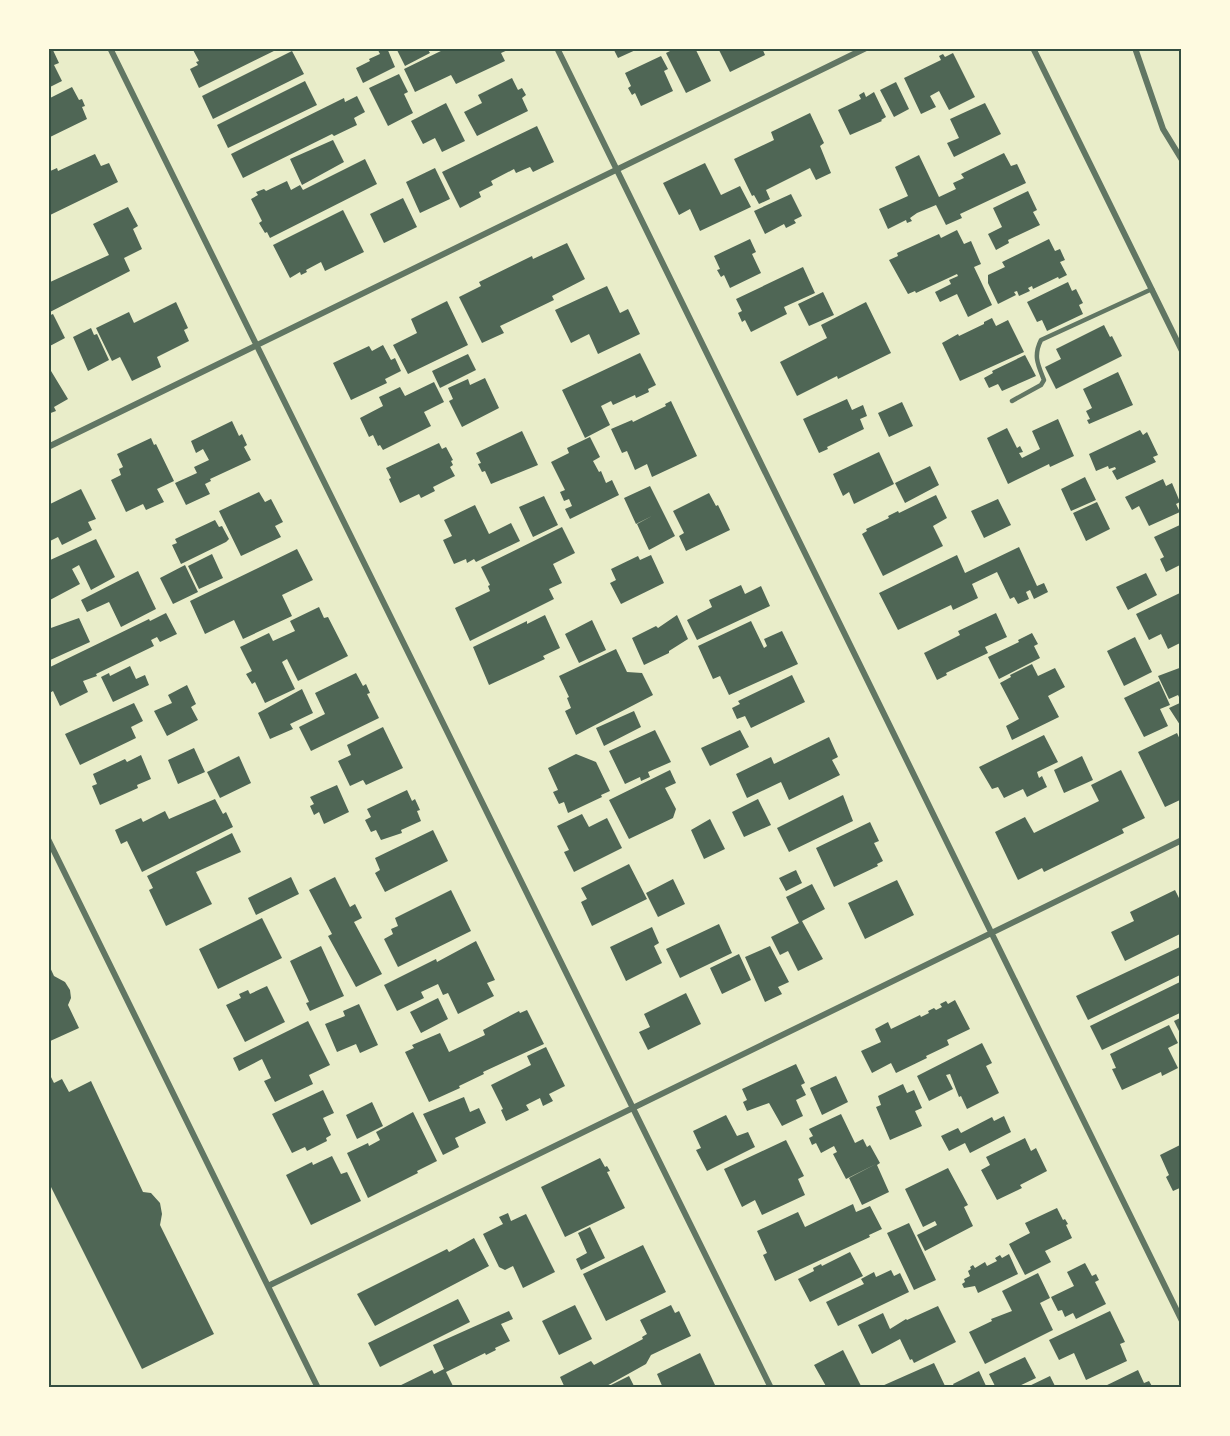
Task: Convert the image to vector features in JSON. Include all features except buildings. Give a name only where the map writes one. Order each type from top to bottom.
[{"type":"street","points":[[110,48],[771,1388]]},
{"type":"street","points":[[557,48],[1182,1321]]},
{"type":"street","points":[[48,447],[866,48]]},
{"type":"street","points":[[1033,48],[1182,351]]},
{"type":"street","points":[[1135,48],[1163,129],[1182,160]]},
{"type":"street","points":[[268,1286],[1182,840]]},
{"type":"street","points":[[49,842],[318,1388]]},
{"type":"lane","points":[[1012,401],[1041,385],[1044,380],[1037,363],[1036,350],[1041,340],[1152,289]]}]
